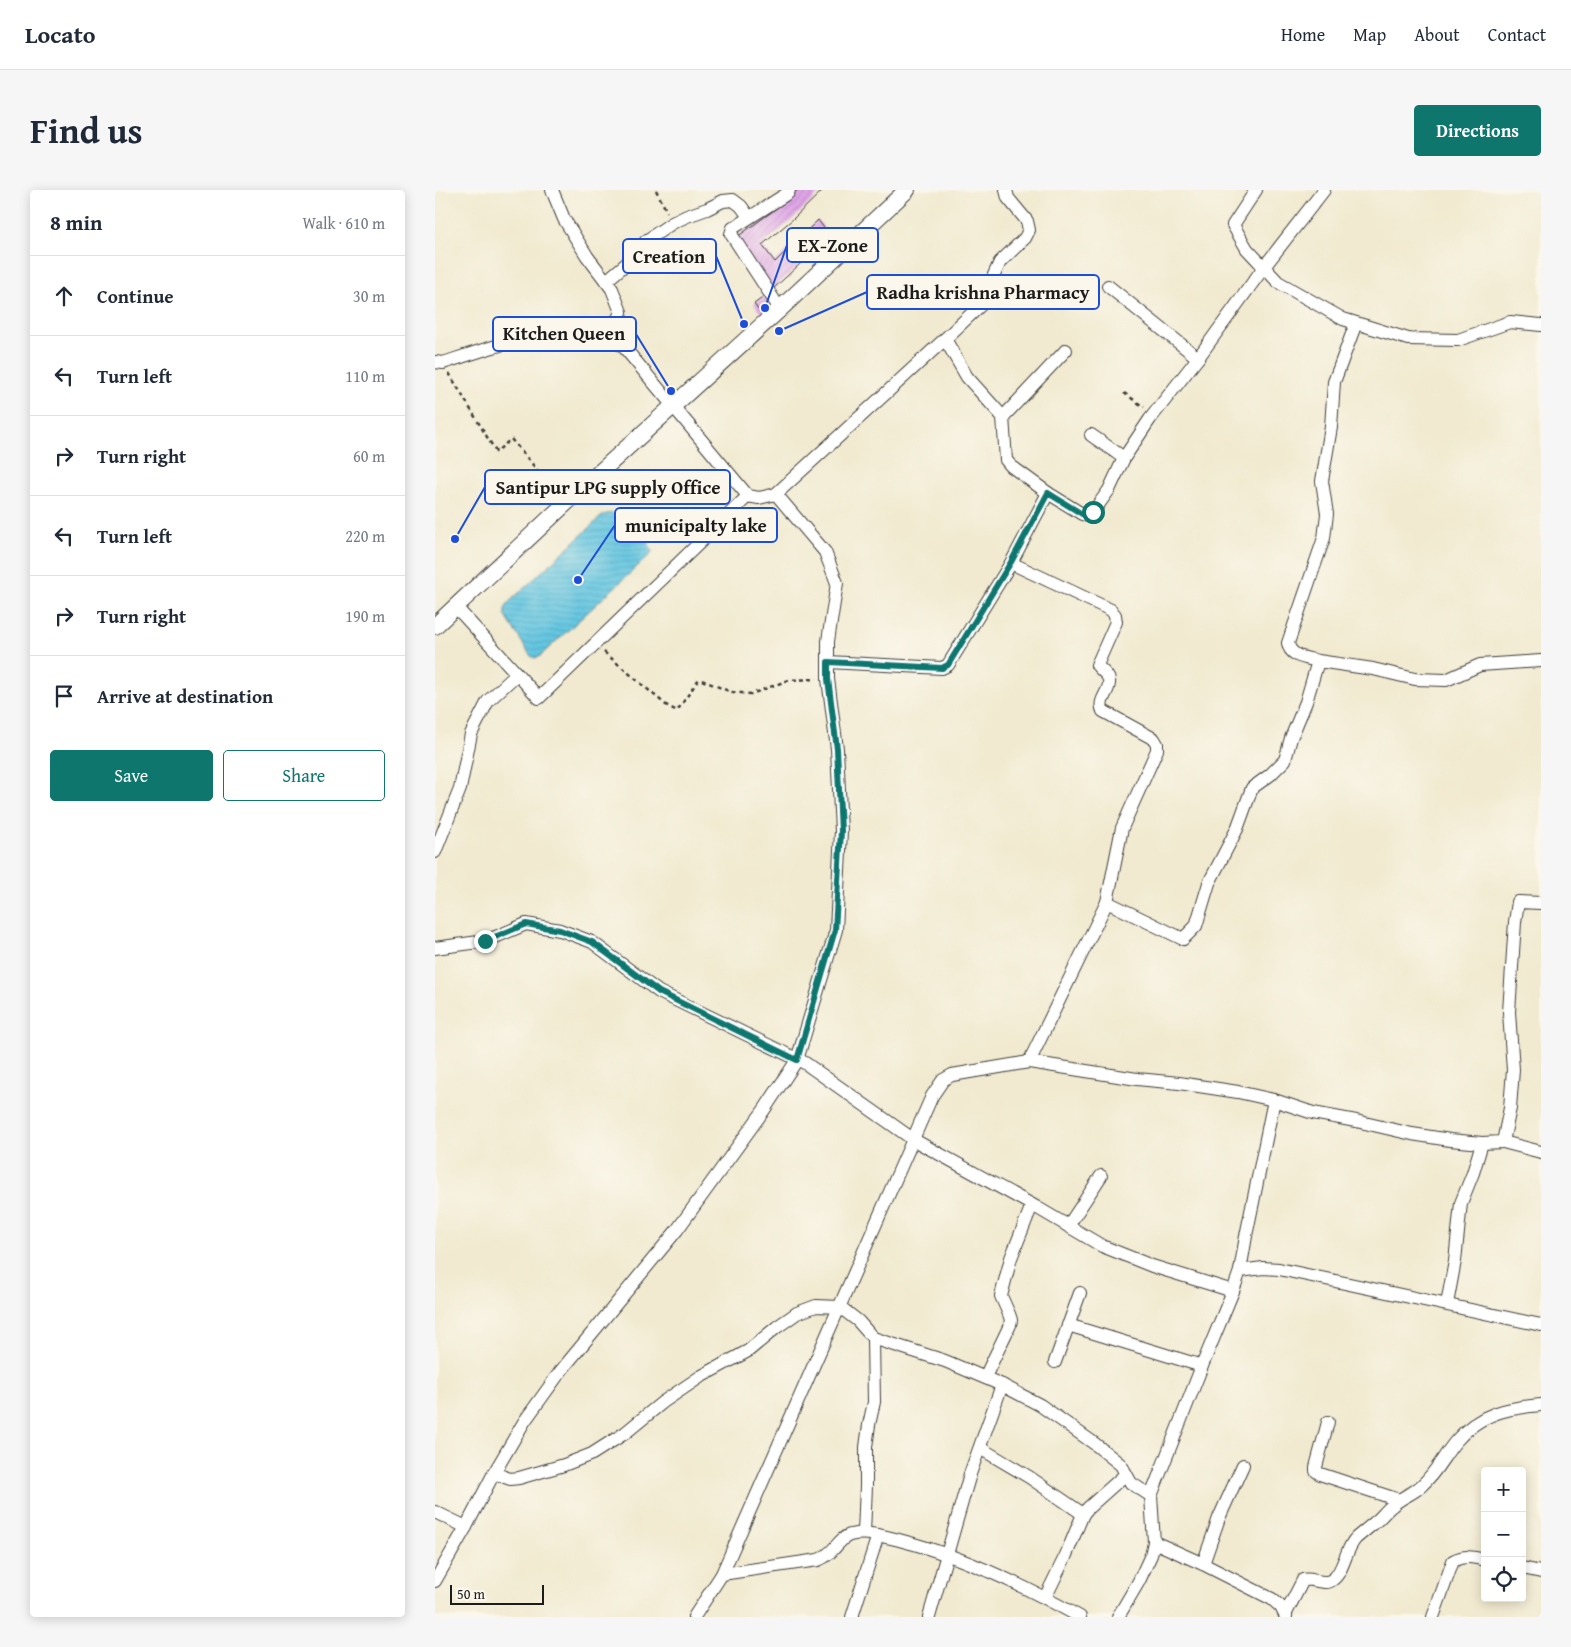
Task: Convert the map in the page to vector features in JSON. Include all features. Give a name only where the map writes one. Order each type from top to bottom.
[{"type":"main road","points":[[435,626],[907,190]]},
{"type":"street","points":[[552,190],[564,219],[587,256],[612,289],[621,312],[608,339]]},
{"type":"street","points":[[780,309],[731,234],[733,228],[788,193],[789,190]]},
{"type":"street","points":[[439,362],[502,343],[526,338],[557,334],[594,336],[608,339],[623,346],[748,496],[759,498],[776,494],[945,340],[985,300],[1000,262],[1025,238],[1029,230],[1027,222],[1008,198],[1006,190]]},
{"type":"street","points":[[1256,190],[1233,225],[1247,249],[1277,282],[1343,319],[1408,339],[1458,340],[1510,322],[1541,325]]},
{"type":"street","points":[[945,340],[967,377],[1003,417],[1006,460],[1011,466],[1048,493],[1082,514],[1088,515],[1093,512],[1109,490],[1124,458],[1153,414],[1199,358],[1264,268],[1324,190]]},
{"type":"street","points":[[606,281],[626,264],[646,241],[672,222],[723,201],[733,200],[741,206],[749,218]]},
{"type":"street","points":[[1108,286],[1199,358]]},
{"type":"street","points":[[1355,323],[1334,382],[1331,427],[1322,481],[1327,514],[1324,538],[1288,643],[1289,650],[1295,655],[1318,661],[1373,669],[1415,679],[1446,680],[1480,665],[1541,661]]},
{"type":"street","points":[[1003,417],[1065,350]]},
{"type":"street","points":[[1091,435],[1124,458]]},
{"type":"street","points":[[828,662],[942,668],[948,665],[1011,562],[1048,493]]},
{"type":"street","points":[[435,1581],[524,1422],[560,1372],[677,1230],[764,1110],[797,1060],[835,930],[841,831],[837,749],[828,679],[828,641],[837,584],[825,552],[776,494]]},
{"type":"street","points":[[455,606],[539,698],[748,496]]},
{"type":"street","points":[[1011,562],[1111,610],[1115,615],[1116,622],[1097,665],[1109,679],[1109,685],[1101,701],[1101,706],[1103,711],[1154,740],[1157,744],[1157,750],[1122,828],[1107,902],[1029,1062]]},
{"type":"street","points":[[1107,902],[1183,939],[1196,926],[1209,883],[1237,829],[1252,788],[1270,775],[1285,760],[1291,738],[1307,702],[1318,661]]},
{"type":"street","points":[[435,852],[460,790],[471,734],[488,701],[517,674]]},
{"type":"street","points":[[1503,1142],[1510,1108],[1513,1070],[1509,1012],[1518,902],[1541,904]]},
{"type":"street","points":[[435,948],[485,941],[526,924],[560,930],[592,942],[659,992],[805,1063],[914,1140],[1102,1246],[1152,1266],[1233,1291]]},
{"type":"street","points":[[694,1617],[722,1574],[932,1096],[943,1080],[952,1075],[1029,1062],[1137,1080],[1179,1083],[1238,1092],[1274,1100],[1313,1113],[1412,1134],[1450,1140],[1503,1142],[1541,1152]]},
{"type":"street","points":[[1118,1617],[1147,1566],[1154,1542],[1151,1496],[1240,1271],[1274,1100]]},
{"type":"street","points":[[1447,1304],[1455,1261],[1461,1203],[1473,1173],[1482,1142]]},
{"type":"street","points":[[1068,1226],[1101,1176]]},
{"type":"street","points":[[985,1378],[1010,1325],[1011,1320],[1001,1296],[1011,1258],[1032,1205]]},
{"type":"street","points":[[1240,1271],[1263,1268],[1279,1269],[1541,1325]]},
{"type":"street","points":[[1055,1362],[1080,1293]]},
{"type":"street","points":[[494,1473],[510,1479],[519,1478],[564,1465],[592,1454],[625,1433],[663,1402],[700,1377],[748,1351],[797,1313],[816,1306],[840,1308],[858,1321],[873,1338],[945,1361],[1002,1385],[1041,1405],[1088,1438],[1121,1465],[1131,1483],[1151,1496]]},
{"type":"street","points":[[1068,1325],[1201,1366]]},
{"type":"street","points":[[864,1533],[867,1486],[866,1447],[874,1402],[873,1338]]},
{"type":"street","points":[[929,1617],[971,1474],[1002,1385]]},
{"type":"street","points":[[1285,1616],[1303,1580],[1311,1579],[1324,1583],[1333,1579],[1337,1575],[1353,1542],[1399,1500],[1420,1488],[1456,1440],[1475,1423],[1502,1410],[1541,1405]]},
{"type":"street","points":[[1328,1422],[1316,1467],[1317,1471],[1320,1474],[1399,1500]]},
{"type":"street","points":[[980,1448],[1029,1477],[1083,1514]]},
{"type":"street","points":[[1203,1564],[1219,1518],[1243,1464]]},
{"type":"street","points":[[1045,1598],[1083,1514],[1126,1474]]},
{"type":"street","points":[[435,1512],[466,1527]]},
{"type":"street","points":[[722,1574],[818,1560],[832,1552],[842,1539],[847,1536],[864,1533],[907,1542],[946,1554],[993,1572],[1080,1617]]},
{"type":"street","points":[[852,1617],[878,1535]]},
{"type":"street","points":[[1154,1542],[1203,1564],[1272,1599],[1281,1607],[1285,1616]]},
{"type":"street","points":[[1433,1617],[1453,1561],[1469,1556],[1481,1559]]},
{"type":"street","points":[[1526,1569],[1541,1572]]},
{"type":"path","points":[[656,190],[672,222]]},
{"type":"path","points":[[439,362],[496,452],[511,439],[566,503]]},
{"type":"path","points":[[1124,393],[1153,414]]},
{"type":"path","points":[[595,644],[666,705],[677,711],[699,680],[731,692],[751,694],[789,680],[828,679]]},
{"type":"water","points":[[612,513],[646,540],[652,550],[651,554],[539,657],[534,658],[530,655],[505,615],[508,603],[602,516]]},
{"type":"building","points":[[797,190],[823,190],[762,245],[775,262],[818,220],[830,236],[772,290],[737,237],[773,211]]},
{"type":"building","points":[[765,296],[773,307],[761,314],[754,304]]},
{"type":"place","name":"EX-Zone","points":[[765,308]]},
{"type":"place","name":"Creation","points":[[744,324]]},
{"type":"place","name":"Radha krishna Pharmacy","points":[[779,331]]},
{"type":"place","name":"Kitchen Queen","points":[[671,391]]},
{"type":"place","name":"Santipur LPG supply Office","points":[[455,539]]},
{"type":"place","name":"municipalty lake","points":[[578,580]]},
{"type":"route","points":[[485,941],[526,924],[560,930],[592,942],[659,992],[797,1060],[835,930],[841,831],[837,749],[828,679],[828,662],[942,668],[948,665],[1011,562],[1048,493],[1082,514],[1088,515],[1093,512]]}]
